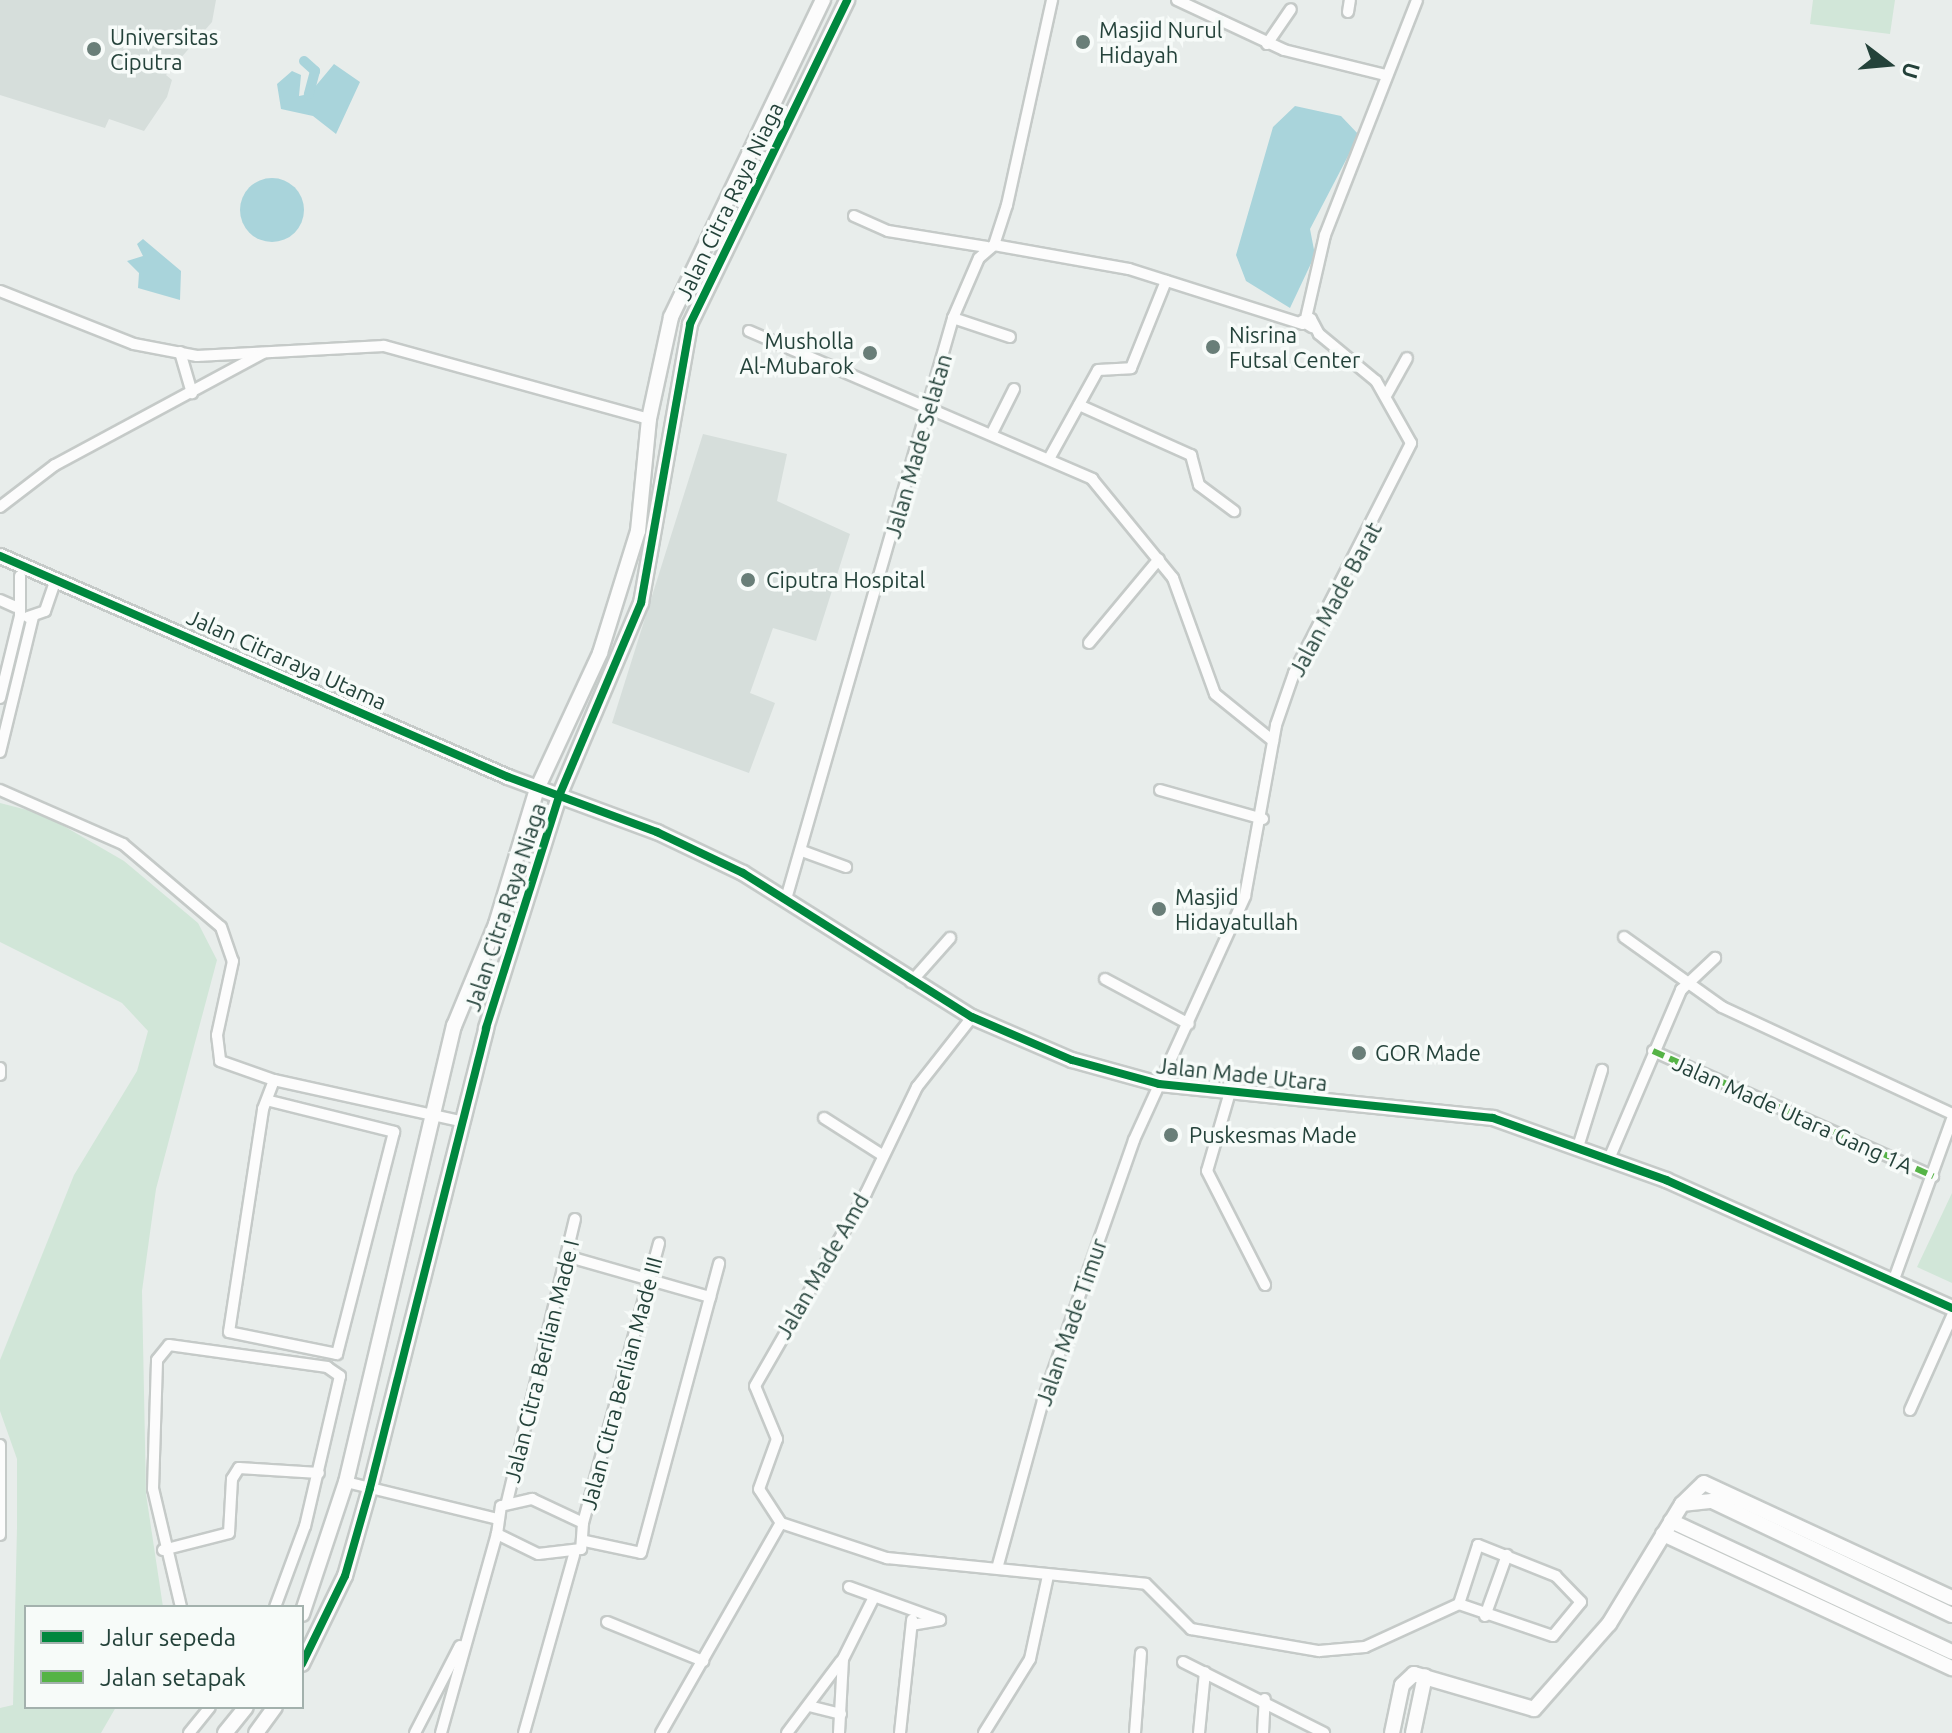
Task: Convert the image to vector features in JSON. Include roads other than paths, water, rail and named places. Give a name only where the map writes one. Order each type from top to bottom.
[{"type":"street","name":"Jalan Citra Raya Niaga","points":[[304,1608],[346,1482],[454,1026],[496,924],[537,789],[619,594],[638,531],[658,360],[689,271],[823,0]]},
{"type":"street","name":"Jalan Citra Raya Niaga","points":[[304,1660],[345,1576],[370,1488],[461,1121],[559,796],[641,603],[679,365],[708,281],[847,0]]},
{"type":"street","name":"Jalan Made Selatan","points":[[786,899],[932,408],[953,318],[990,246],[1029,122],[1052,0]]},
{"type":"street","points":[[1177,0],[1267,44],[1386,75]]},
{"type":"street","points":[[1348,12],[1350,0]]},
{"type":"street","points":[[1306,323],[1325,235],[1417,0]]},
{"type":"street","points":[[1267,44],[1291,9]]},
{"type":"street","name":"Jalan Made Barat","points":[[854,216],[888,231],[990,246],[1166,281],[1306,323],[1387,394],[1409,448],[1308,642],[1273,741],[1263,819],[1245,896],[1159,1084]]},
{"type":"street","points":[[1050,457],[1101,366],[1131,368],[1166,281]]},
{"type":"street","points":[[0,291],[134,344],[180,352],[265,352],[384,346],[670,425]]},
{"type":"street","points":[[953,318],[1010,337]]},
{"type":"street","points":[[749,331],[993,431],[1092,479],[1159,559],[1184,598],[1215,694],[1273,741]]},
{"type":"street","points":[[180,352],[192,393]]},
{"type":"street","points":[[0,507],[55,465],[265,352]]},
{"type":"street","points":[[1387,394],[1407,358]]},
{"type":"street","points":[[993,431],[1014,389]]},
{"type":"street","points":[[1079,405],[1191,455],[1199,485],[1234,511]]},
{"type":"street","name":"Jalan Citraraya Utama","points":[[0,556],[559,796]]},
{"type":"street","points":[[1089,643],[1159,559]]},
{"type":"street","name":"Jalan Citraraya Utama","points":[[0,566],[20,576],[50,580]]},
{"type":"street","points":[[0,698],[18,611],[20,576]]},
{"type":"street","points":[[0,600],[33,617],[45,611],[50,580]]},
{"type":"street","points":[[0,752],[33,617]]},
{"type":"street","points":[[0,790],[123,844],[221,927],[233,961],[217,1053],[230,1068],[461,1121]]},
{"type":"street","points":[[1160,790],[1263,819]]},
{"type":"street","name":"Jalan Made Utara","points":[[559,796],[657,832],[786,899],[911,982],[972,1017],[1072,1060],[1159,1084],[1457,1112],[1609,1159],[1952,1308]]},
{"type":"street","points":[[802,851],[846,867]]},
{"type":"street","points":[[1624,937],[1722,1007],[1952,1116],[1893,1282]]},
{"type":"street","points":[[911,982],[950,938]]},
{"type":"street","points":[[1609,1159],[1653,1051],[1691,983],[1715,958]]},
{"type":"street","points":[[1105,979],[1189,1024]]},
{"type":"street","name":"Jalan Made Amd","points":[[781,1523],[759,1489],[777,1439],[755,1386],[917,1087],[972,1017]]},
{"type":"street","name":"Jalan Made Utara Gang 1A","points":[[1653,1051],[1933,1176]]},
{"type":"street","points":[[0,1068],[0,1075]]},
{"type":"street","points":[[1578,1147],[1602,1070]]},
{"type":"street","points":[[270,1101],[394,1132],[337,1354],[229,1332],[270,1101],[274,1080]]},
{"type":"street","name":"Jalan Made Timur","points":[[998,1565],[1043,1400],[1159,1084]]},
{"type":"street","points":[[1230,1092],[1207,1171],[1265,1285]]},
{"type":"street","points":[[824,1118],[882,1155]]},
{"type":"street","name":"Jalan Citra Berlian Made I","points":[[507,1502],[575,1219]]},
{"type":"street","name":"Jalan Citra Berlian Made III","points":[[583,1523],[659,1243]]},
{"type":"street","points":[[566,1256],[710,1297]]},
{"type":"street","points":[[585,1541],[641,1553],[719,1263]]},
{"type":"street","points":[[1910,1410],[1952,1316]]},
{"type":"street","points":[[180,1605],[163,1550],[151,1436],[164,1346],[335,1370],[319,1473],[276,1605]]},
{"type":"street","points":[[0,1445],[0,1535]]},
{"type":"street","points":[[163,1550],[229,1533],[232,1479],[239,1468],[319,1473]]},
{"type":"street","points":[[346,1482],[494,1518]]},
{"type":"street","points":[[1392,1733],[1405,1679],[1425,1676],[1534,1709],[1609,1624],[1693,1488],[1710,1484],[1952,1598]]},
{"type":"street","points":[[1682,1504],[1712,1501],[1952,1615]]},
{"type":"street","points":[[441,1733],[497,1534],[494,1518],[507,1502],[545,1502],[583,1523],[585,1541],[574,1555],[524,1733]]},
{"type":"street","points":[[662,1729],[781,1523],[887,1558],[998,1565],[1048,1576],[1153,1585],[1176,1621],[1191,1629],[1319,1651],[1365,1647],[1459,1604],[1546,1637],[1580,1606],[1556,1576],[1507,1555],[1475,1546],[1459,1604]]},
{"type":"street","points":[[1667,1528],[1952,1652]]},
{"type":"street","points":[[1667,1528],[1952,1668]]},
{"type":"street","points":[[497,1534],[538,1554],[574,1555]]},
{"type":"street","points":[[1485,1616],[1507,1555]]},
{"type":"street","points":[[984,1733],[1030,1659],[1048,1576]]},
{"type":"street","points":[[849,1587],[913,1607],[940,1622],[912,1625]]},
{"type":"street","points":[[787,1733],[843,1659],[874,1597]]},
{"type":"street","points":[[900,1733],[913,1607]]},
{"type":"street","points":[[607,1622],[703,1661]]},
{"type":"street","points":[[415,1733],[471,1626]]},
{"type":"street","points":[[1135,1733],[1141,1653]]},
{"type":"street","points":[[839,1733],[843,1659]]},
{"type":"street","points":[[1183,1662],[1265,1699],[1322,1730]]},
{"type":"street","points":[[1199,1733],[1205,1672]]},
{"type":"street","points":[[1413,1733],[1425,1676]]},
{"type":"street","points":[[1263,1733],[1265,1699]]},
{"type":"street","points":[[809,1706],[841,1714]]},
{"type":"street","points":[[189,1733],[208,1709]]},
{"type":"street","points":[[225,1733],[244,1709]]},
{"type":"street","points":[[256,1733],[274,1709]]},
{"type":"water","points":[[334,64],[360,82],[336,134],[313,116],[281,109],[277,84],[292,71],[301,75],[299,96],[309,94]]},
{"type":"water","points":[[1295,106],[1341,116],[1359,135],[1310,229],[1315,255],[1290,308],[1246,281],[1236,255],[1273,127]]},
{"type":"water","points":[[272,178],[290,184],[298,192],[304,210],[298,228],[290,236],[272,242],[254,236],[246,228],[240,210],[246,192],[254,184]]},
{"type":"water","points":[[143,239],[181,271],[180,300],[138,288],[139,273],[127,261],[143,256],[137,244]]},
{"type":"waterway","points":[[304,61],[315,71],[309,94]]},
{"type":"place","name":"Masjid Nurul Hidayah","points":[[1083,42]]},
{"type":"place","name":"Universitas Ciputra","points":[[94,49]]},
{"type":"place","name":"Nisrina Futsal Center","points":[[1213,347]]},
{"type":"place","name":"Musholla Al-Mubarok","points":[[870,353]]},
{"type":"place","name":"Ciputra Hospital","points":[[748,580]]},
{"type":"place","name":"Masjid Hidayatullah","points":[[1159,909]]},
{"type":"place","name":"GOR Made","points":[[1359,1053]]},
{"type":"place","name":"Puskesmas Made","points":[[1171,1135]]}]
